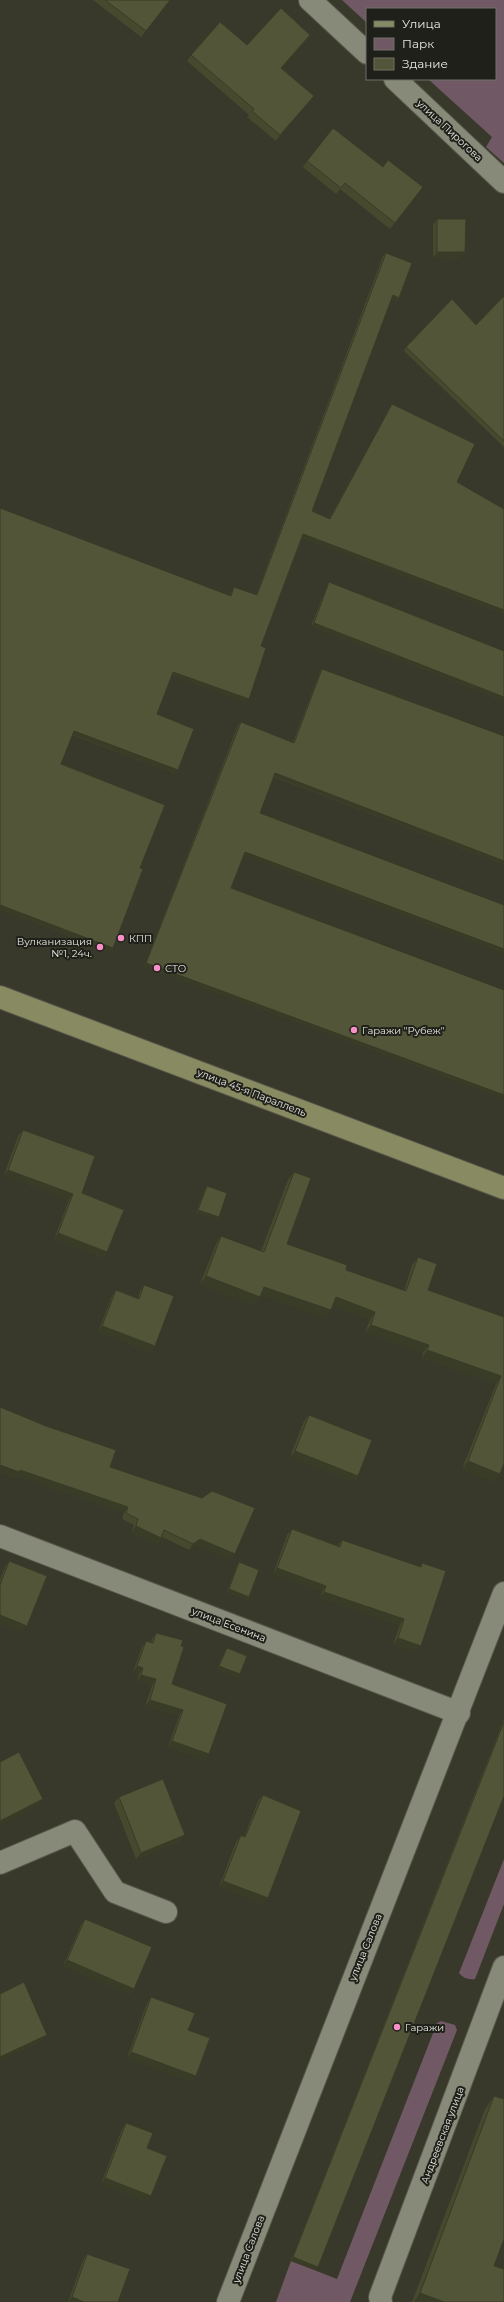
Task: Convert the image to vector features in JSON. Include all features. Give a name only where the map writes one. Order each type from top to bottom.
[{"type":"main road","name":"улица 45-я Параллель","points":[[0,997],[504,1188]]},
{"type":"street","points":[[310,0],[366,52]]},
{"type":"street","name":"улица Пирогова","points":[[396,80],[504,182]]},
{"type":"street","name":"улица Есенина","points":[[0,1536],[459,1713]]},
{"type":"street","name":"улица Салова","points":[[228,2302],[348,1989],[459,1713],[504,1593]]},
{"type":"street","points":[[0,1863],[75,1831],[115,1892],[166,1912]]},
{"type":"street","name":"Андреевская улица","points":[[381,2302],[380,2297],[504,1967]]},
{"type":"green space","points":[[342,0],[504,0],[504,163],[486,147],[492,137],[429,80],[496,80],[496,8],[366,8],[366,22]]},
{"type":"green space","points":[[504,1859],[504,1904],[475,1979],[466,1978],[459,1973]]},
{"type":"green space","points":[[441,2021],[455,2025],[457,2030],[350,2302],[276,2302],[291,2261],[337,2279],[437,2023]]},
{"type":"building","points":[[105,0],[170,0],[146,31]]},
{"type":"building","points":[[281,8],[310,35],[281,68],[314,96],[280,135],[252,111],[254,109],[191,55],[220,22],[247,45]]},
{"type":"building","points":[[333,128],[383,167],[388,160],[423,187],[395,223],[345,183],[341,188],[307,161]]},
{"type":"building","points":[[437,219],[466,219],[465,252],[437,252]]},
{"type":"building","points":[[386,253],[412,263],[399,298],[393,295],[312,511],[330,519],[392,404],[475,444],[457,482],[504,509],[504,610],[303,534],[261,646],[266,648],[249,699],[173,672],[157,714],[194,729],[178,770],[74,731],[61,764],[165,805],[140,868],[143,869],[113,948],[0,905],[0,508],[231,596],[234,587],[257,595]]},
{"type":"building","points":[[504,296],[504,441],[406,347],[452,299],[476,325]]},
{"type":"building","points":[[329,582],[504,651],[504,697],[314,623]]},
{"type":"building","points":[[322,669],[504,736],[504,861],[275,773],[260,813],[504,905],[504,949],[245,852],[231,888],[504,990],[504,1095],[146,963],[241,722],[294,743]]},
{"type":"building","points":[[23,1130],[95,1156],[82,1193],[124,1210],[107,1252],[58,1233],[73,1194],[8,1170]]},
{"type":"building","points":[[294,1172],[311,1178],[287,1244],[347,1265],[346,1270],[406,1291],[418,1257],[437,1264],[428,1290],[504,1317],[504,1463],[500,1474],[468,1461],[501,1376],[427,1350],[429,1345],[371,1325],[375,1312],[336,1297],[331,1310],[264,1287],[260,1297],[206,1276],[221,1236],[264,1252]]},
{"type":"building","points":[[207,1186],[227,1193],[219,1217],[198,1210]]},
{"type":"building","points":[[144,1285],[174,1296],[155,1346],[102,1326],[116,1290],[139,1299]]},
{"type":"building","points":[[0,1407],[46,1426],[116,1450],[110,1467],[202,1498],[212,1491],[255,1508],[235,1554],[200,1539],[193,1544],[164,1530],[161,1538],[136,1526],[138,1519],[126,1513],[128,1507],[20,1470],[19,1472],[0,1465]]},
{"type":"building","points":[[309,1415],[372,1440],[358,1476],[295,1451]]},
{"type":"building","points":[[292,1529],[340,1547],[342,1540],[421,1567],[422,1563],[446,1571],[421,1646],[398,1638],[404,1619],[324,1592],[326,1586],[277,1568]]},
{"type":"building","points":[[9,1561],[47,1576],[27,1626],[0,1615],[0,1585]]},
{"type":"building","points":[[239,1562],[259,1570],[249,1597],[229,1589]]},
{"type":"building","points":[[156,1633],[183,1640],[181,1646],[184,1647],[172,1684],[227,1704],[209,1754],[172,1741],[183,1710],[150,1700],[156,1679],[141,1675],[143,1668],[137,1666],[146,1641],[153,1643]]},
{"type":"building","points":[[227,1648],[247,1656],[240,1674],[219,1666]]},
{"type":"building","name":"Гаражи","points":[[504,1722],[504,1796],[318,2267],[293,2257]]},
{"type":"building","points":[[19,1752],[43,1799],[0,1821],[0,1762]]},
{"type":"building","points":[[163,1779],[185,1835],[141,1853],[119,1797]]},
{"type":"building","points":[[263,1795],[301,1811],[268,1898],[223,1881],[241,1835],[245,1837]]},
{"type":"building","points":[[85,1919],[152,1947],[134,1989],[67,1960]]},
{"type":"building","points":[[24,1982],[47,2035],[0,2057],[0,1994]]},
{"type":"building","points":[[151,1997],[195,2013],[188,2030],[210,2038],[196,2076],[131,2052]]},
{"type":"building","points":[[494,2096],[504,2099],[504,2239],[494,2266],[504,2269],[504,2302],[444,2302],[420,2293]]},
{"type":"building","points":[[126,2123],[153,2133],[147,2148],[167,2156],[151,2196],[105,2178]]},
{"type":"building","points":[[87,2254],[130,2269],[118,2302],[84,2302],[72,2297]]},
{"type":"place","name":"КПП","points":[[121,938]]},
{"type":"place","name":"Вулканизация №1, 24ч.","points":[[100,947]]},
{"type":"place","name":"СТО","points":[[157,968]]},
{"type":"place","name":"Гаражи \"Рубеж\"","points":[[354,1030]]},
{"type":"place","name":"Гаражи","points":[[397,2027]]}]
